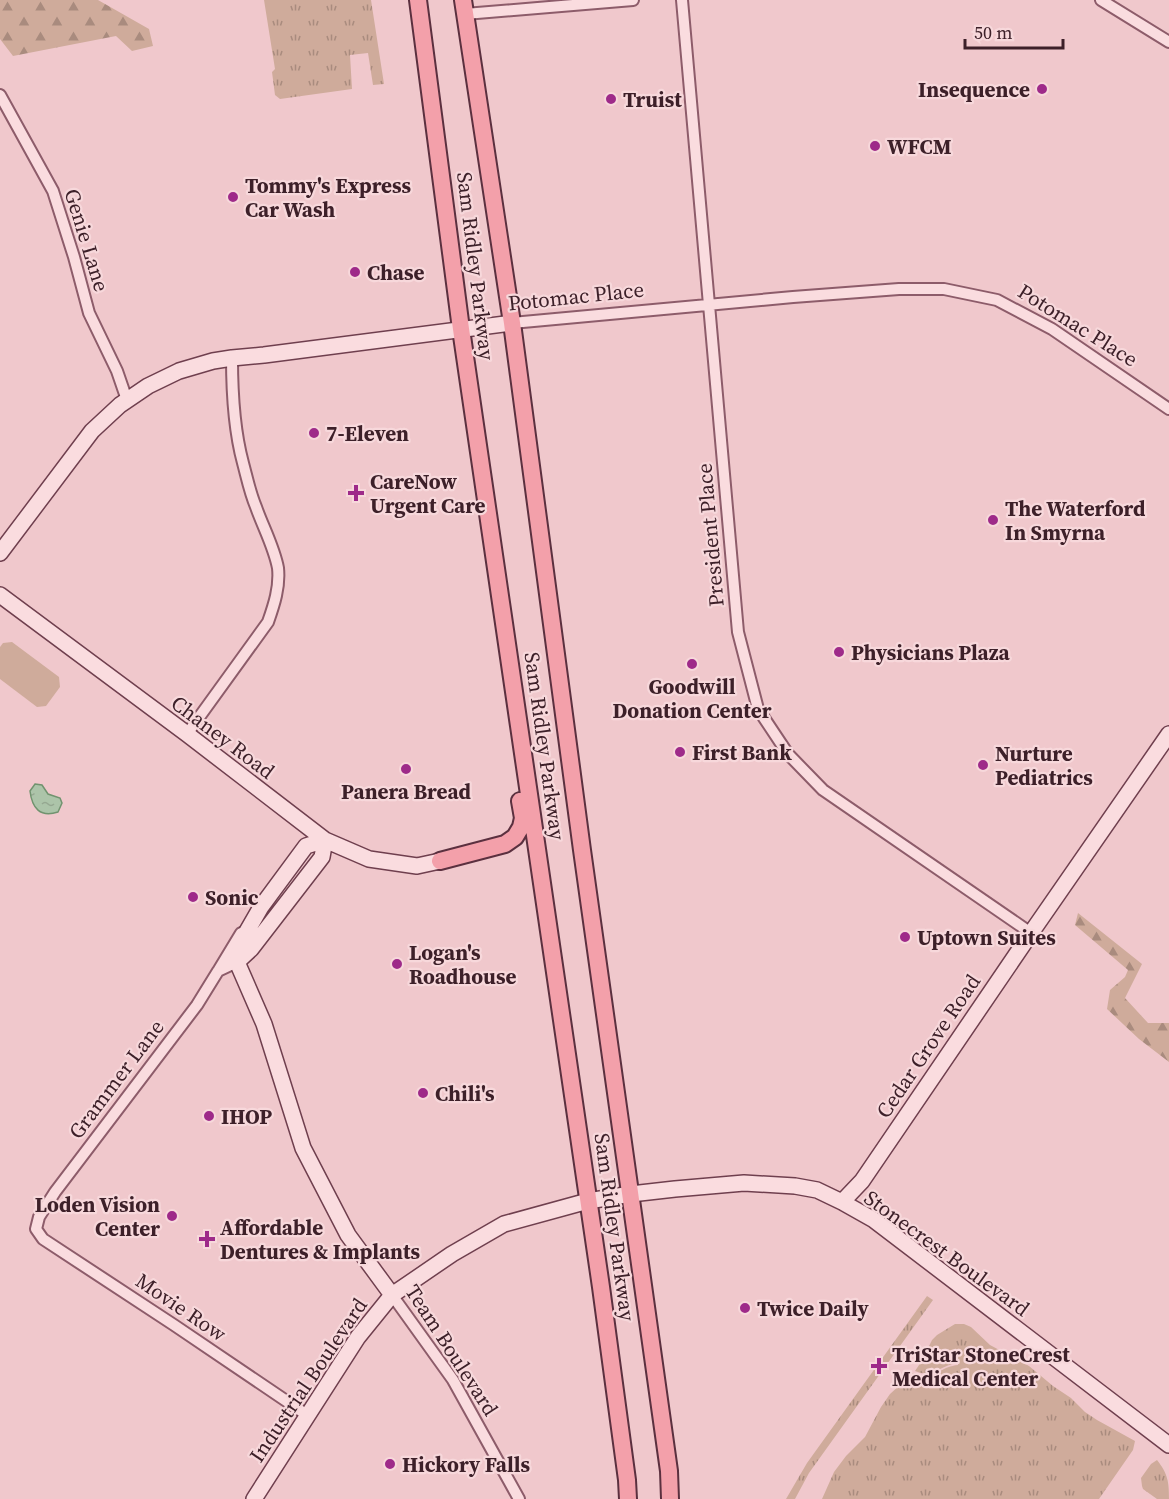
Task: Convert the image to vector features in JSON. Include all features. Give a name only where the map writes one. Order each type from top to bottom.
[{"type":"main road","name":"Sam Ridley Parkway","points":[[418,0],[461,329],[588,1201],[628,1499]]},
{"type":"main road","name":"Sam Ridley Parkway","points":[[464,7],[512,323],[582,850],[669,1471],[670,1499]]},
{"type":"main road","points":[[440,861],[505,844],[515,837],[521,827],[523,818],[506,698],[504,621]]},
{"type":"street","points":[[464,7],[633,0]]},
{"type":"street","name":"President Place","points":[[682,0],[738,628],[759,709],[788,754],[823,790],[1030,933]]},
{"type":"street","points":[[1101,0],[1169,42]]},
{"type":"street","name":"Genie Lane","points":[[0,95],[53,191],[89,313],[117,371],[127,400]]},
{"type":"street","name":"Potomac Place","points":[[0,552],[92,431],[127,400],[148,386],[179,371],[232,358],[461,329],[709,304],[899,289],[944,289],[997,300],[1052,329],[1169,409]]},
{"type":"street","points":[[187,734],[268,622],[278,585],[278,568],[255,506],[242,460],[232,388],[232,358]]},
{"type":"street","name":"Chaney Road","points":[[0,595],[187,734],[324,840],[369,860],[417,866],[440,861]]},
{"type":"street","name":"Cedar Grove Road","points":[[842,1202],[862,1180],[1169,734]]},
{"type":"street","points":[[218,971],[237,962],[251,949],[322,858],[324,840],[306,846],[261,907],[242,940],[237,962]]},
{"type":"street","points":[[280,881],[296,892]]},
{"type":"street","name":"Grammer Lane","points":[[36,1229],[39,1217],[55,1192],[197,1005],[237,938],[261,907]]},
{"type":"street","name":"Team Boulevard","points":[[237,962],[264,1024],[303,1148],[348,1235],[453,1380],[519,1499]]},
{"type":"street","name":"Stonecrest Boulevard","points":[[631,1194],[744,1183],[795,1186],[817,1190],[874,1220],[1169,1445]]},
{"type":"street","name":"Industrial Boulevard","points":[[254,1499],[358,1337],[392,1295],[452,1254],[504,1224],[588,1201],[631,1194]]},
{"type":"street","name":"Movie Row","points":[[36,1229],[43,1239],[306,1415]]},
{"type":"green space","points":[[0,0],[98,0],[149,29],[153,46],[132,51],[116,36],[13,56],[0,39]]},
{"type":"green space","points":[[264,0],[371,0],[384,84],[373,85],[368,53],[350,55],[352,89],[280,99],[275,95],[272,72],[275,69]]},
{"type":"green space","points":[[12,642],[59,677],[60,687],[46,706],[37,707],[0,679],[0,647],[3,643]]},
{"type":"green space","points":[[1078,913],[1142,964],[1125,998],[1148,1023],[1169,1023],[1169,1062],[1139,1039],[1107,1009],[1110,990],[1125,977],[1128,970],[1075,925]]},
{"type":"green space","points":[[927,1296],[933,1300],[809,1473],[795,1499],[786,1499],[807,1463]]},
{"type":"green space","points":[[955,1324],[971,1327],[990,1345],[1029,1366],[1071,1398],[1085,1412],[1135,1441],[1133,1450],[1099,1499],[822,1499],[834,1472],[865,1437],[890,1394],[913,1373],[932,1375],[958,1365],[958,1363],[952,1364],[932,1373],[915,1371],[932,1340]]},
{"type":"green space","points":[[1157,1460],[1167,1478],[1169,1499],[1157,1499],[1142,1486],[1141,1478],[1151,1464]]},
{"type":"water","points":[[35,784],[42,785],[48,794],[60,798],[62,803],[58,812],[46,814],[35,807],[30,791]]},
{"type":"place","name":"Insequence","points":[[1042,89]]},
{"type":"place","name":"Truist","points":[[611,99]]},
{"type":"place","name":"WFCM","points":[[875,146]]},
{"type":"place","name":"Tommy's Express Car Wash","points":[[233,197]]},
{"type":"place","name":"Chase","points":[[355,272]]},
{"type":"place","name":"7-Eleven","points":[[314,433]]},
{"type":"place","name":"CareNow Urgent Care","points":[[356,493]]},
{"type":"place","name":"The Waterford In Smyrna","points":[[993,520]]},
{"type":"place","name":"Physicians Plaza","points":[[839,652]]},
{"type":"place","name":"Goodwill Donation Center","points":[[692,664]]},
{"type":"place","name":"First Bank","points":[[680,752]]},
{"type":"place","name":"Nurture Pediatrics","points":[[983,765]]},
{"type":"place","name":"Panera Bread","points":[[406,769]]},
{"type":"place","name":"Sonic","points":[[193,897]]},
{"type":"place","name":"Uptown Suites","points":[[905,937]]},
{"type":"place","name":"Logan's Roadhouse","points":[[397,964]]},
{"type":"place","name":"Chili's","points":[[423,1093]]},
{"type":"place","name":"IHOP","points":[[209,1116]]},
{"type":"place","name":"Loden Vision Center","points":[[172,1216]]},
{"type":"place","name":"Affordable Dentures & Implants","points":[[207,1239]]},
{"type":"place","name":"Twice Daily","points":[[745,1308]]},
{"type":"place","name":"TriStar StoneCrest Medical Center","points":[[879,1366]]},
{"type":"place","name":"Hickory Falls","points":[[390,1464]]}]
